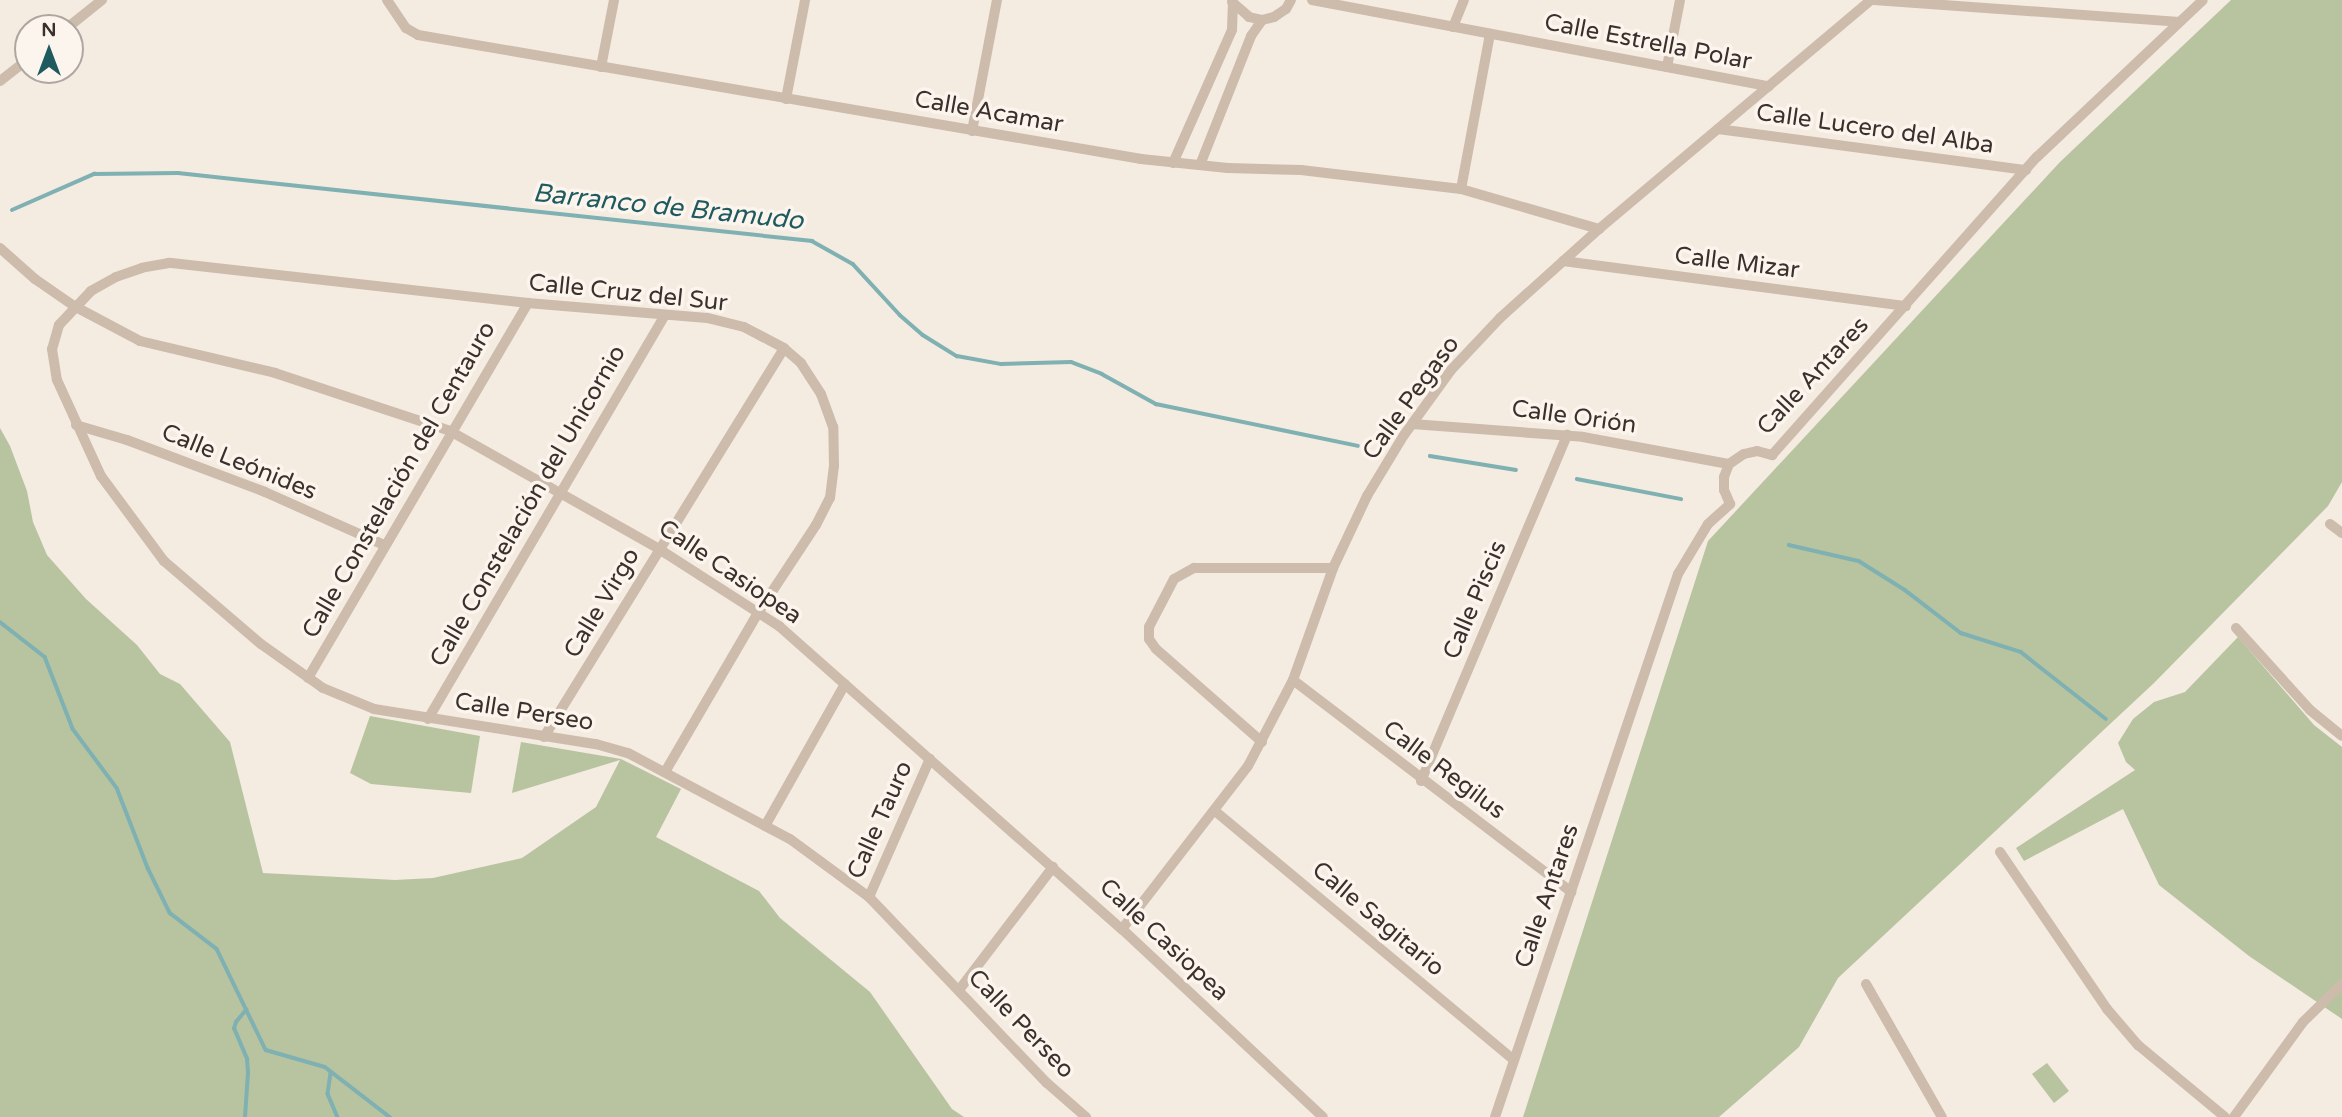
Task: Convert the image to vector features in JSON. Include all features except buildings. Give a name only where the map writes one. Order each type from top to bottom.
[{"type":"street","points":[[84,14],[102,0]]},
{"type":"street","name":"Calle Acamar","points":[[387,0],[407,29],[418,35],[1173,163],[1301,170],[1461,188],[1599,229]]},
{"type":"street","points":[[601,66],[614,0]]},
{"type":"street","points":[[786,99],[805,0]]},
{"type":"street","points":[[972,131],[997,0]]},
{"type":"street","points":[[1200,165],[1251,36],[1262,20],[1280,13],[1291,0]]},
{"type":"street","name":"Calle Estrella Polar","points":[[1312,0],[1769,86]]},
{"type":"street","points":[[1453,27],[1464,0]]},
{"type":"street","points":[[1667,67],[1680,0]]},
{"type":"street","points":[[1873,0],[2179,22]]},
{"type":"street","name":"Calle Pegaso","points":[[1122,929],[1215,811],[1262,742],[1293,680],[1333,568],[1367,496],[1412,424],[1451,370],[1500,318],[1599,229],[1873,0]]},
{"type":"street","points":[[2032,11],[2043,0]]},
{"type":"street","name":"Calle Antares","points":[[1494,1117],[1678,574],[1708,524],[1730,504],[1724,490],[1724,477],[1729,464],[1744,454],[1757,451],[1772,455],[2026,170],[2203,0]]},
{"type":"street","points":[[1232,2],[1249,17],[1262,20]]},
{"type":"street","points":[[1173,163],[1232,30],[1232,2]]},
{"type":"street","points":[[1461,188],[1490,34]]},
{"type":"street","points":[[0,81],[14,70]]},
{"type":"street","name":"Calle Lucero del Alba","points":[[1718,129],[2026,170]]},
{"type":"street","name":"Calle Casiopea","points":[[0,248],[34,279],[74,306],[140,341],[275,373],[450,431],[659,549],[779,626],[1122,929],[1323,1117]]},
{"type":"street","name":"Calle Mizar","points":[[1563,261],[1906,306]]},
{"type":"street","name":"Calle Cruz del Sur","points":[[74,306],[116,277],[169,263],[528,303],[707,318],[744,327],[784,348],[801,363],[821,394],[832,427],[834,466],[830,498],[758,613],[665,772]]},
{"type":"street","name":"Calle Constelación del Centauro","points":[[308,678],[450,431],[528,303]]},
{"type":"street","name":"Calle Perseo","points":[[74,306],[59,325],[51,349],[57,380],[101,476],[164,561],[261,644],[323,688],[362,705],[428,719],[612,747],[665,772],[790,839],[869,898],[1047,1083],[1086,1117]]},
{"type":"street","name":"Calle Constelación del Unicornio","points":[[428,719],[665,315]]},
{"type":"street","name":"Calle Virgo","points":[[544,737],[784,348]]},
{"type":"street","name":"Calle Orión","points":[[1412,424],[1567,435],[1729,464]]},
{"type":"street","name":"Calle Leónides","points":[[76,425],[127,440],[265,492],[384,545]]},
{"type":"street","name":"Calle Piscis","points":[[1421,781],[1567,435]]},
{"type":"street","points":[[2330,524],[2342,533]]},
{"type":"street","points":[[1262,742],[1156,649],[1149,639],[1149,627],[1174,579],[1194,568],[1333,568]]},
{"type":"street","points":[[2236,628],[2310,710],[2342,736]]},
{"type":"street","name":"Calle Regilus","points":[[1293,680],[1421,781],[1571,892]]},
{"type":"street","points":[[765,826],[845,684]]},
{"type":"street","name":"Calle Tauro","points":[[869,898],[930,759]]},
{"type":"street","name":"Calle Sagitario","points":[[1215,811],[1514,1060]]},
{"type":"street","points":[[2000,852],[2107,1009],[2138,1045],[2225,1117]]},
{"type":"street","points":[[959,990],[1053,867]]},
{"type":"street","points":[[1866,984],[1941,1117]]},
{"type":"street","points":[[2234,1117],[2303,1022],[2342,984]]},
{"type":"green space","points":[[2231,0],[2342,0],[2342,482],[2328,506],[2154,683],[1838,978],[1799,1047],[1719,1117],[1523,1117],[1708,541],[2060,162]]},
{"type":"green space","points":[[0,428],[10,446],[27,491],[33,522],[47,555],[86,599],[137,645],[160,674],[180,684],[230,742],[263,873],[395,880],[433,878],[522,858],[596,807],[620,760],[512,793],[521,742],[621,759],[681,789],[656,837],[759,891],[780,918],[870,992],[952,1109],[964,1117],[0,1117]]},
{"type":"green space","points":[[2238,637],[2314,725],[2342,747],[2342,1019],[2249,956],[2159,885],[2123,809],[2024,861],[2016,848],[2135,770],[2126,762],[2118,743],[2133,719],[2154,702],[2185,692]]},
{"type":"green space","points":[[370,716],[480,736],[471,793],[371,784],[350,773]]},
{"type":"green space","points":[[2047,1063],[2069,1091],[2054,1103],[2032,1074]]},
{"type":"waterway","name":"Barranco de Bramudo","points":[[12,210],[94,174],[178,173],[812,241],[853,264],[900,315],[923,335],[957,356],[1001,364],[1071,362],[1102,374],[1156,404],[1358,446]]},
{"type":"waterway","name":"Barranco de Bramudo","points":[[1430,456],[1516,470]]},
{"type":"waterway","name":"Barranco de Bramudo","points":[[1577,479],[1681,499]]},
{"type":"waterway","name":"Barranco de Bramudo","points":[[1789,545],[1859,561],[1905,590],[1961,633],[2021,652],[2106,719]]},
{"type":"waterway","points":[[0,622],[45,657],[73,729],[117,788],[148,868],[170,913],[217,949],[266,1050],[325,1067],[390,1117]]},
{"type":"waterway","points":[[245,1117],[247,1059],[234,1029],[246,1010]]},
{"type":"waterway","points":[[331,1073],[328,1094],[338,1117]]}]
